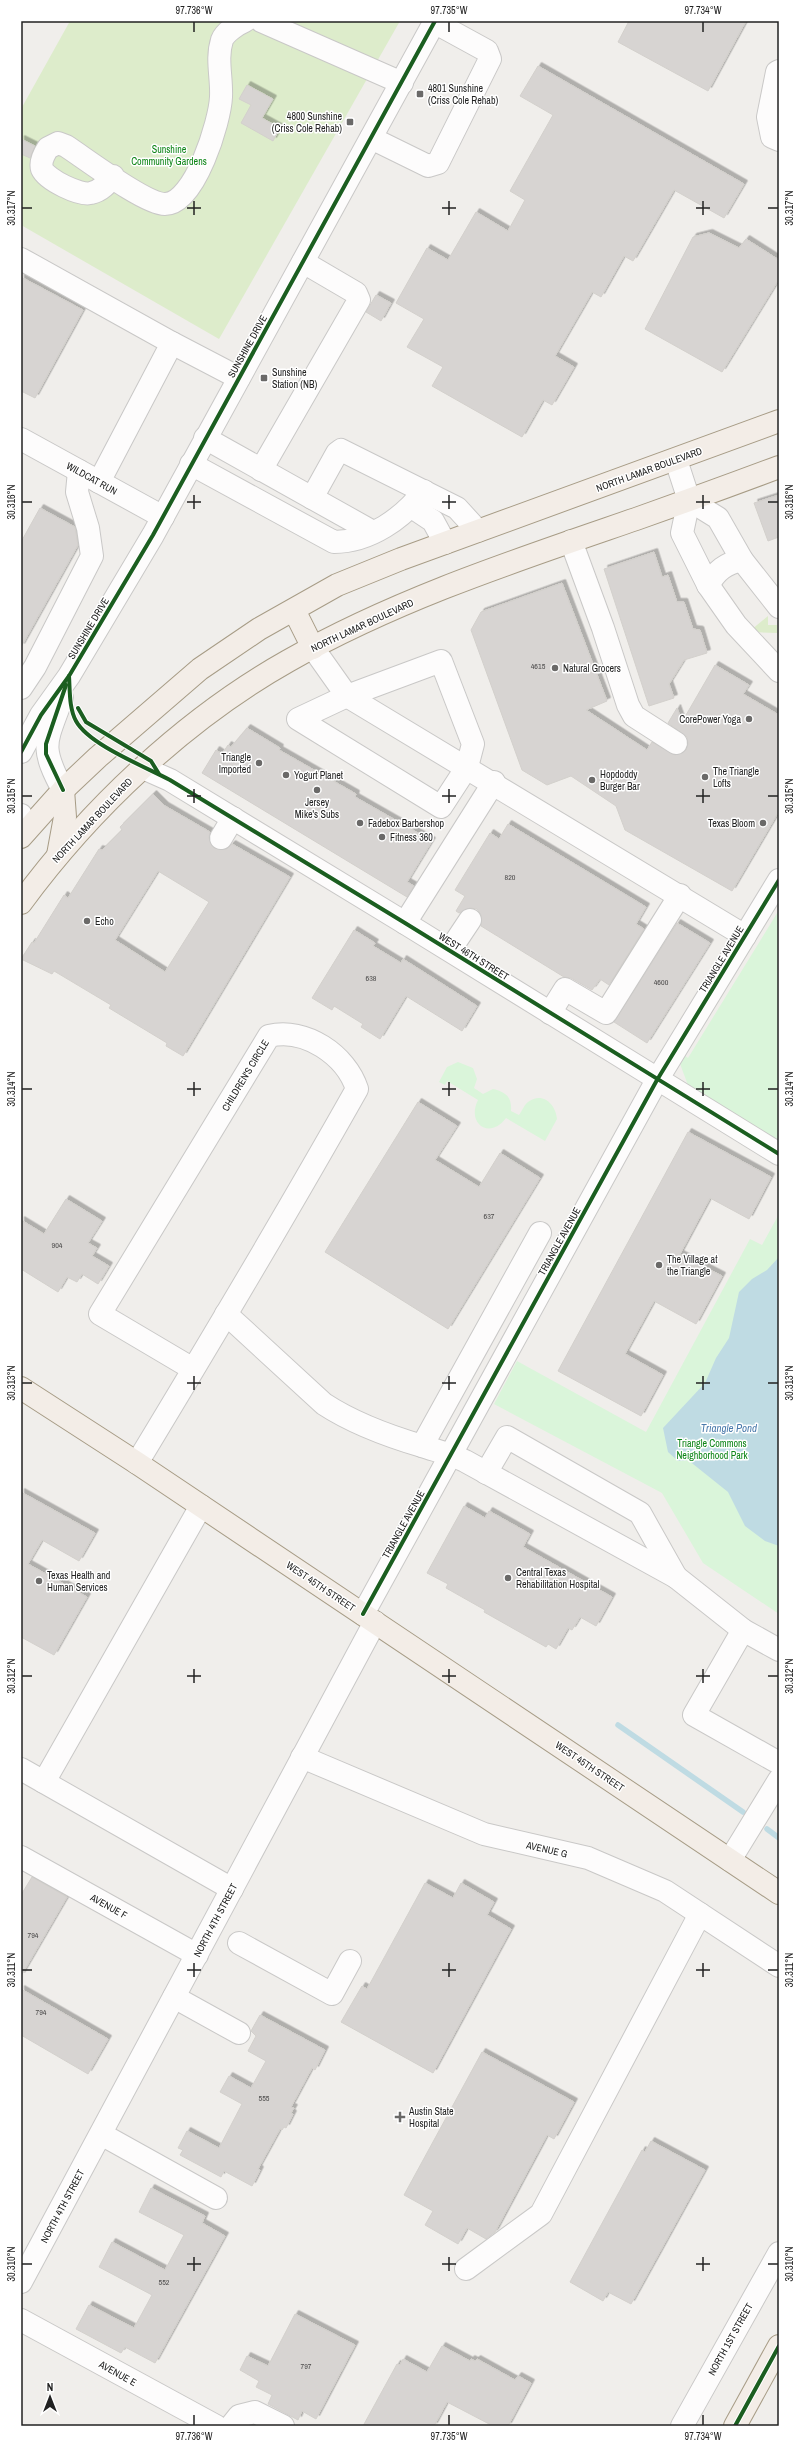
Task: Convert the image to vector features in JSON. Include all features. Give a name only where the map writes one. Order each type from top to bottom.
[{"type":"main road","name":"NORTH LAMAR BOULEVARD","points":[[23,828],[62,790],[135,724],[200,669],[259,630],[337,585],[478,531],[676,460],[779,421]]},
{"type":"main road","name":"NORTH LAMAR BOULEVARD","points":[[21,903],[58,855],[124,785],[151,768],[185,730],[286,662],[391,609],[571,541],[779,467]]},
{"type":"main road","points":[[294,610],[313,648]]},
{"type":"main road","points":[[58,855],[65,817],[62,790]]},
{"type":"main road","name":"WEST 45TH STREET","points":[[21,1388],[137,1463],[779,1892]]},
{"type":"main road","points":[[735,2426],[779,2346]]},
{"type":"street","points":[[113,176],[148,199],[165,204],[178,201],[188,190],[209,146],[218,118],[221,97],[219,57],[223,38],[232,29],[245,21]]},
{"type":"street","points":[[261,21],[402,82]]},
{"type":"street","points":[[371,138],[428,166],[438,163],[490,59],[487,51],[435,22]]},
{"type":"street","name":"SUNSHINE DRIVE","points":[[21,752],[41,715],[69,676],[163,517],[205,438],[435,22]]},
{"type":"street","points":[[779,71],[776,72],[768,118],[772,137],[779,140]]},
{"type":"street","points":[[21,259],[172,343],[239,378]]},
{"type":"street","points":[[262,470],[358,300],[356,293],[303,262]]},
{"type":"street","points":[[99,482],[172,343]]},
{"type":"street","points":[[205,438],[372,532]]},
{"type":"street","name":"WILDCAT RUN","points":[[21,439],[163,517]]},
{"type":"street","points":[[312,498],[337,453],[341,450],[418,499],[457,508],[478,531]]},
{"type":"street","points":[[676,460],[689,500],[682,533],[708,585],[736,625],[779,671]]},
{"type":"street","points":[[191,464],[334,542],[350,542],[396,521],[418,499]]},
{"type":"street","points":[[21,688],[35,667],[92,556],[88,528],[77,492],[79,471]]},
{"type":"street","points":[[418,499],[433,521],[445,544]]},
{"type":"street","points":[[689,500],[718,518],[742,560],[779,606]]},
{"type":"street","points":[[571,541],[603,628],[628,705],[634,716],[676,743]]},
{"type":"street","points":[[708,585],[715,572],[727,564],[742,560]]},
{"type":"street","points":[[313,648],[347,696],[494,782],[745,936]]},
{"type":"street","points":[[441,661],[473,744],[467,767],[441,807],[298,719],[347,696],[441,661]]},
{"type":"street","name":"SUNSHINE DRIVE","points":[[62,790],[46,754],[46,744],[69,676]]},
{"type":"street","name":"WEST 46TH STREET","points":[[151,768],[405,922],[657,1080],[779,1154]]},
{"type":"street","points":[[405,922],[494,782]]},
{"type":"street","points":[[222,838],[233,818]]},
{"type":"street","name":"TRIANGLE AVENUE","points":[[369,1618],[451,1454],[657,1080],[779,880]]},
{"type":"street","points":[[550,1013],[565,989],[606,1013],[680,896]]},
{"type":"street","points":[[450,950],[470,920]]},
{"type":"street","name":"CHILDREN'S CIRCLE","points":[[137,1463],[226,1314],[357,1089],[353,1077],[344,1064],[320,1046],[299,1035],[280,1033],[269,1036],[100,1314],[193,1369]]},
{"type":"street","points":[[422,1446],[540,1233]]},
{"type":"street","points":[[226,1314],[324,1404],[358,1422],[422,1446],[451,1454],[676,1578],[743,1630],[779,1650]]},
{"type":"street","points":[[486,1473],[507,1437],[640,1514],[676,1578]]},
{"type":"street","points":[[44,1782],[201,1506]]},
{"type":"street","name":"NORTH 4TH STREET","points":[[21,2282],[302,1757],[369,1618]]},
{"type":"street","points":[[743,1630],[694,1716],[779,1763]]},
{"type":"street","name":"AVENUE G","points":[[302,1757],[484,1834],[588,1858],[665,1891],[779,1966]]},
{"type":"street","points":[[21,1769],[232,1889]]},
{"type":"street","points":[[730,1860],[779,1780]]},
{"type":"street","name":"AVENUE F","points":[[21,1857],[197,1955]]},
{"type":"street","points":[[466,2269],[541,2214],[700,1914]]},
{"type":"street","points":[[239,1943],[332,1994],[350,1961]]},
{"type":"street","points":[[174,1997],[239,2033]]},
{"type":"street","points":[[100,2134],[216,2198]]},
{"type":"street","name":"NORTH 1ST STREET","points":[[682,2426],[779,2253]]},
{"type":"street","name":"AVENUE E","points":[[21,2320],[216,2426]]},
{"type":"street","points":[[231,2426],[239,2416],[255,2412],[283,2426]]},
{"type":"green space","name":"Sunshine Community Gardens","points":[[70,21],[400,21],[219,339],[21,225],[21,109]]},
{"type":"green space","points":[[768,616],[768,625],[777,625],[777,633],[753,632],[751,630]]},
{"type":"green space","points":[[779,910],[779,1143],[689,1088],[679,1061],[684,1055],[688,1058]]},
{"type":"green space","points":[[458,1062],[473,1068],[477,1079],[474,1088],[483,1094],[493,1089],[505,1094],[509,1099],[511,1111],[519,1115],[524,1106],[534,1099],[539,1098],[548,1101],[554,1109],[557,1119],[545,1141],[506,1118],[500,1125],[493,1128],[487,1128],[477,1122],[475,1109],[478,1100],[447,1081],[445,1085],[439,1082],[447,1067]]},
{"type":"green space","name":"Triangle Commons Neighborhood Park","points":[[779,1214],[779,1614],[703,1563],[662,1493],[494,1404],[517,1361],[646,1432],[750,1239],[762,1245]]},
{"type":"water","name":"Triangle Pond","points":[[779,1257],[779,1546],[765,1541],[745,1526],[728,1492],[688,1460],[678,1461],[668,1452],[663,1428],[705,1383],[716,1358],[729,1338],[739,1292],[752,1279],[767,1270]]},
{"type":"building","points":[[629,21],[746,21],[708,91],[618,42]]},
{"type":"building","points":[[538,66],[744,184],[724,218],[674,190],[633,261],[624,256],[601,297],[592,292],[555,356],[574,367],[552,405],[543,400],[522,437],[432,386],[443,367],[407,347],[424,319],[396,303],[427,248],[448,260],[476,212],[508,231],[525,200],[510,191],[553,115],[520,96]]},
{"type":"building","points":[[247,85],[273,99],[262,118],[280,128],[273,141],[241,123],[251,105],[239,99]]},
{"type":"building","points":[[21,139],[35,146],[30,158],[21,154]]},
{"type":"building","points":[[709,233],[739,248],[746,239],[779,260],[779,279],[722,372],[645,329],[693,237]]},
{"type":"building","points":[[21,277],[83,310],[35,398],[21,391]]},
{"type":"building","points":[[376,295],[391,303],[381,321],[366,312]]},
{"type":"building","points":[[779,495],[779,537],[768,541],[754,503]]},
{"type":"building","points":[[40,508],[75,527],[78,545],[21,647],[21,542]]},
{"type":"building","points":[[654,552],[662,577],[668,575],[677,602],[684,602],[693,629],[700,630],[707,653],[684,660],[669,684],[674,698],[649,706],[604,569]]},
{"type":"building","points":[[562,583],[607,701],[586,710],[647,750],[652,742],[675,755],[686,750],[688,744],[687,737],[668,723],[677,708],[682,722],[715,665],[749,685],[743,694],[779,715],[779,811],[732,891],[625,830],[616,806],[571,776],[547,785],[522,770],[471,630],[481,612]]},
{"type":"building","points":[[247,728],[280,748],[279,750],[356,794],[355,797],[432,841],[407,882],[414,886],[407,897],[202,773],[216,750],[222,754],[228,745],[231,747]]},
{"type":"building","name":"Echo","points":[[153,794],[165,806],[210,832],[209,838],[214,848],[227,849],[232,844],[290,877],[183,1056],[166,1046],[167,1043],[109,1008],[111,1005],[54,971],[52,974],[21,959],[32,942],[34,943],[64,895],[68,898],[99,849],[102,850],[122,830],[120,827]],"holes":[[[158,871],[209,902],[165,972],[115,940]]]},
{"type":"building","points":[[508,824],[646,907],[636,924],[644,929],[609,985],[600,979],[592,990],[571,978],[564,977],[481,926],[481,915],[477,909],[470,908],[459,913],[456,911],[465,896],[455,890],[490,833],[499,839]]},
{"type":"building","points":[[677,923],[710,943],[647,1043],[614,1022]]},
{"type":"building","points":[[354,930],[375,943],[373,946],[401,963],[403,959],[477,1006],[462,1031],[406,996],[380,1039],[361,1027],[363,1024],[334,1006],[332,1010],[312,998]]},
{"type":"building","points":[[418,1102],[457,1126],[435,1160],[479,1187],[500,1153],[540,1178],[448,1329],[325,1252]]},
{"type":"building","name":"The Village at the Triangle","points":[[688,1132],[771,1177],[749,1219],[710,1198],[680,1254],[722,1276],[696,1324],[654,1301],[625,1354],[663,1375],[641,1416],[558,1371]]},
{"type":"building","points":[[66,1199],[102,1221],[88,1243],[97,1248],[92,1256],[109,1266],[98,1284],[82,1274],[77,1282],[67,1277],[58,1292],[21,1269],[21,1220],[44,1234]]},
{"type":"building","name":"Texas Health and Human Services","points":[[21,1492],[95,1533],[79,1561],[42,1540],[28,1564],[87,1597],[54,1655],[21,1637]]},
{"type":"building","name":"Central Texas Rehabilitation Hospital","points":[[464,1506],[485,1518],[489,1511],[530,1534],[523,1547],[612,1597],[596,1626],[580,1617],[572,1630],[568,1628],[556,1649],[548,1644],[546,1647],[484,1612],[485,1610],[446,1588],[448,1584],[427,1573]]},
{"type":"building","points":[[32,1877],[67,1897],[21,1976],[21,1895]]},
{"type":"building","points":[[425,1883],[453,1898],[461,1883],[494,1902],[487,1915],[511,1929],[433,2073],[341,2022],[362,1986],[367,1989]]},
{"type":"building","points":[[21,1989],[108,2039],[88,2074],[21,2035]]},
{"type":"building","points":[[260,2015],[325,2050],[315,2070],[312,2068],[291,2107],[294,2108],[291,2113],[293,2114],[286,2128],[284,2127],[282,2130],[280,2129],[258,2169],[260,2170],[252,2186],[224,2171],[221,2177],[180,2155],[183,2150],[178,2148],[187,2131],[219,2148],[242,2104],[220,2092],[229,2076],[251,2088],[266,2061],[248,2051],[256,2036],[251,2031]]},
{"type":"building","points":[[482,2052],[574,2102],[554,2139],[547,2135],[495,2232],[486,2239],[467,2228],[458,2244],[425,2225],[433,2211],[404,2195]]},
{"type":"building","points":[[651,2141],[705,2170],[631,2304],[608,2292],[603,2301],[570,2282],[642,2150],[645,2152]]},
{"type":"building","points":[[151,2188],[205,2216],[202,2223],[225,2236],[155,2363],[125,2347],[121,2353],[76,2329],[89,2305],[134,2328],[152,2295],[99,2267],[112,2242],[165,2270],[184,2235],[139,2212]]},
{"type":"building","points":[[295,2314],[355,2345],[316,2419],[302,2411],[298,2420],[268,2404],[272,2395],[256,2387],[259,2381],[240,2370],[247,2356],[268,2366]]},
{"type":"building","points":[[442,2346],[470,2361],[471,2359],[475,2361],[477,2359],[515,2380],[518,2376],[531,2383],[508,2426],[493,2426],[447,2402],[434,2426],[363,2426],[397,2364],[400,2365],[403,2359],[427,2372]]},
{"type":"waterway","points":[[618,1725],[743,1812]]},
{"type":"waterway","points":[[767,1829],[779,1838]]},
{"type":"cycle path","points":[[21,752],[41,715],[69,676],[153,535],[435,21]]},
{"type":"cycle path","points":[[69,676],[72,711],[76,721],[93,739],[119,755],[170,780],[779,1154]]},
{"type":"cycle path","points":[[63,790],[46,754],[46,744],[66,685]]},
{"type":"cycle path","points":[[78,708],[86,722],[151,761],[159,774]]},
{"type":"cycle path","points":[[363,1614],[657,1080],[779,880]]},
{"type":"cycle path","points":[[735,2426],[779,2346]]},
{"type":"place","name":"4801 Sunshine (Criss Cole Rehab)","points":[[420,94]]},
{"type":"place","name":"4800 Sunshine (Criss Cole Rehab)","points":[[350,122]]},
{"type":"place","name":"Sunshine Station (NB)","points":[[264,378]]},
{"type":"place","name":"Natural Grocers","points":[[555,668]]},
{"type":"place","name":"CorePower Yoga","points":[[749,719]]},
{"type":"place","name":"Triangle Imported","points":[[259,763]]},
{"type":"place","name":"Yogurt Planet","points":[[286,775]]},
{"type":"place","name":"The Triangle Lofts","points":[[705,777]]},
{"type":"place","name":"Hopdoddy Burger Bar","points":[[592,780]]},
{"type":"place","name":"Jersey Mike's Subs","points":[[317,790]]},
{"type":"place","name":"Fadebox Barbershop","points":[[360,823]]},
{"type":"place","name":"Texas Bloom","points":[[763,823]]},
{"type":"place","name":"Fitness 360","points":[[382,837]]},
{"type":"place","name":"Echo","points":[[87,921]]},
{"type":"place","name":"The Village at the Triangle","points":[[659,1265]]},
{"type":"place","name":"Central Texas Rehabilitation Hospital","points":[[508,1578]]},
{"type":"place","name":"Texas Health and Human Services","points":[[39,1581]]},
{"type":"place","name":"Austin State Hospital","points":[[400,2117]]}]
